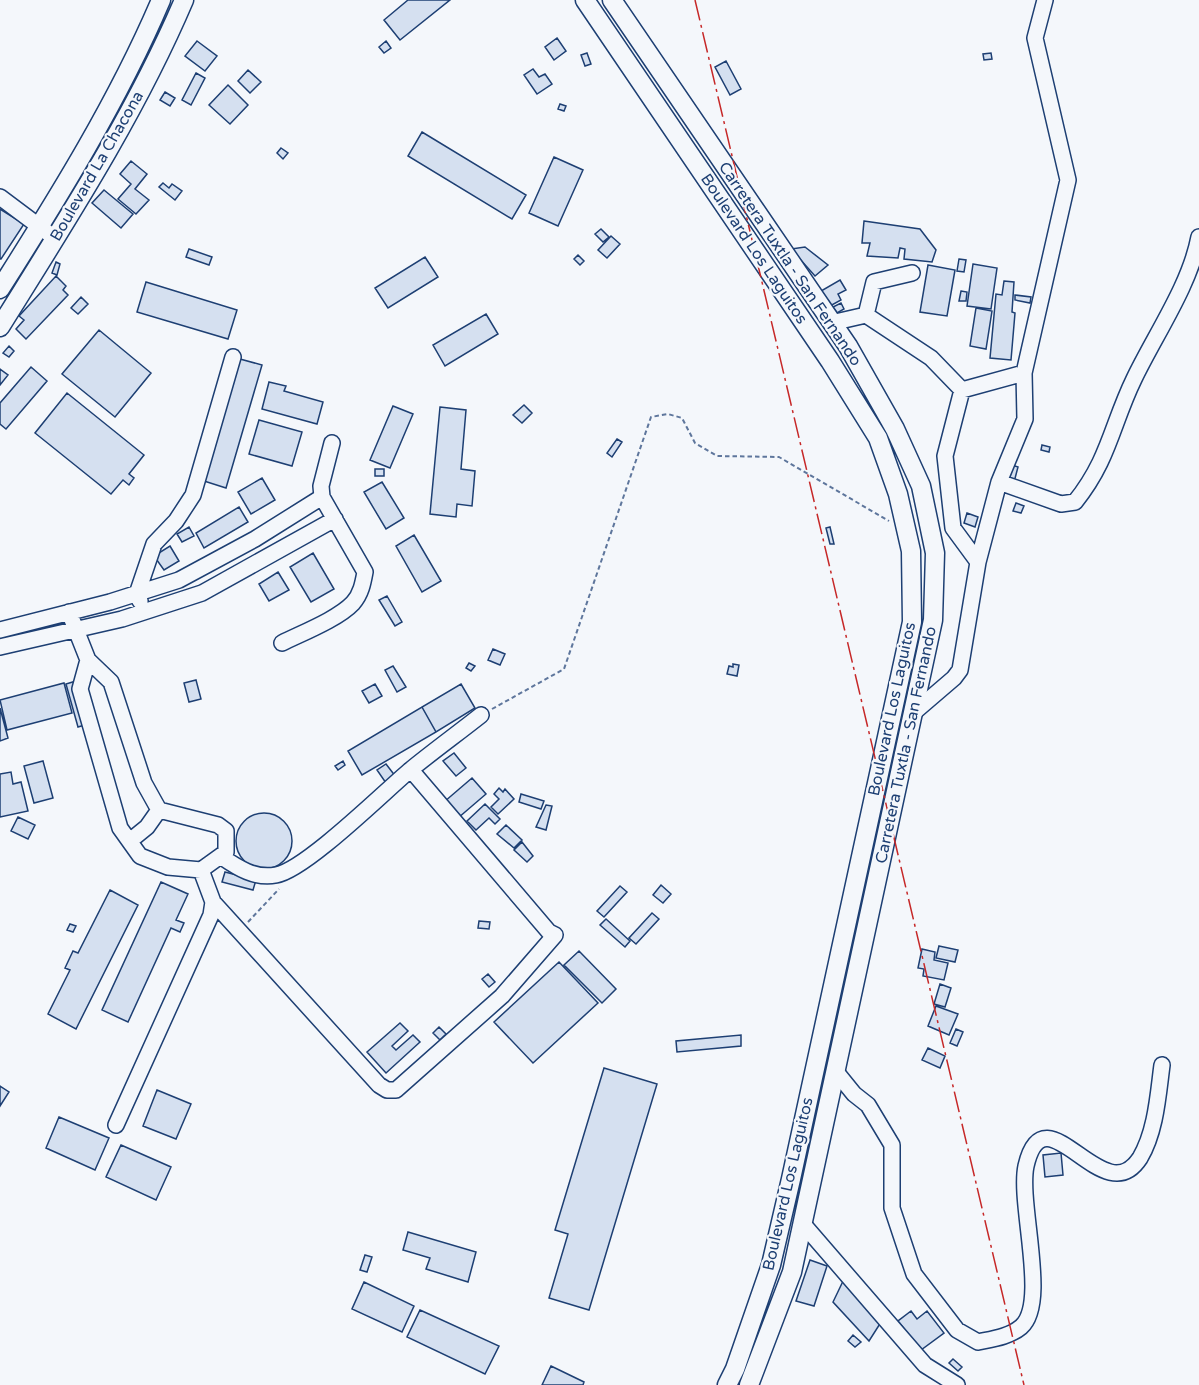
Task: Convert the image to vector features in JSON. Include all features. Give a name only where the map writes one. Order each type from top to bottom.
[{"type":"main road","name":"Boulevard La Chacona","points":[[0,290],[40,227],[137,56],[161,0]]},
{"type":"main road","name":"Boulevard La Chacona","points":[[0,327],[56,238],[156,66],[184,0]]},
{"type":"main road","name":"Boulevard Los Laguitos","points":[[585,0],[830,361],[878,438],[898,494],[911,552],[912,622],[797,1151],[771,1265],[735,1369],[727,1385]]},
{"type":"main road","name":"Carretera Tuxtla - San Fernando","points":[[612,0],[848,346],[896,429],[921,486],[935,553],[933,620],[837,1073],[792,1272],[749,1385]]},
{"type":"main road","points":[[797,1151],[818,1156]]},
{"type":"street","points":[[912,714],[954,678],[960,670],[978,562],[999,482],[1025,419],[1024,374],[1068,180],[1035,38],[1045,0]]},
{"type":"street","points":[[0,197],[56,238]]},
{"type":"street","points":[[999,482],[1061,504],[1075,502],[1105,458],[1133,382],[1182,284],[1197,250],[1199,237]]},
{"type":"street","points":[[866,315],[873,282],[912,273]]},
{"type":"street","points":[[831,323],[866,315],[931,358],[962,390]]},
{"type":"street","points":[[145,612],[137,594],[154,544],[176,521],[194,495],[233,357]]},
{"type":"street","points":[[962,390],[1024,374]]},
{"type":"street","points":[[962,390],[945,456],[953,528],[978,562]]},
{"type":"street","points":[[282,643],[340,613],[353,603],[361,589],[365,572],[322,497],[321,486],[332,443]]},
{"type":"street","points":[[0,630],[137,594],[179,580],[255,538],[322,497]]},
{"type":"street","points":[[0,647],[145,612],[202,593],[335,519]]},
{"type":"street","points":[[69,612],[88,660],[111,682],[144,783],[159,810],[222,827],[228,837],[226,852],[222,857],[201,870],[184,870],[140,856],[131,840],[120,828],[80,689],[88,660]]},
{"type":"street","points":[[222,857],[251,873],[263,876],[287,873],[310,857],[411,770],[481,715]]},
{"type":"street","points":[[201,870],[213,902],[238,932],[379,1085],[387,1090],[396,1090],[502,996],[555,935],[549,932],[411,770]]},
{"type":"street","points":[[131,840],[147,827],[159,810]]},
{"type":"street","points":[[116,1125],[202,936],[213,902]]},
{"type":"street","points":[[837,1073],[854,1094],[868,1105],[892,1145],[892,1208],[914,1274],[957,1330],[978,1342],[999,1338],[1021,1327],[1030,1314],[1034,1293],[1026,1168],[1032,1148],[1037,1142],[1046,1139],[1059,1140],[1100,1170],[1117,1173],[1131,1167],[1140,1157],[1154,1119],[1162,1065]]},
{"type":"street","points":[[803,1224],[925,1365],[957,1385]]},
{"type":"path","points":[[481,715],[564,669],[651,417],[668,414],[682,418],[695,443],[717,456],[779,457],[907,532]]},
{"type":"path","points":[[238,932],[286,882]]},
{"type":"building","points":[[408,0],[450,0],[400,40],[384,20]]},
{"type":"building","points":[[557,38],[566,51],[554,60],[545,47]]},
{"type":"building","points":[[197,41],[217,56],[205,71],[185,56]]},
{"type":"building","points":[[386,41],[391,48],[384,53],[379,47]]},
{"type":"building","points":[[587,53],[591,64],[585,66],[581,55]]},
{"type":"building","points":[[991,53],[992,59],[984,60],[983,54]]},
{"type":"building","points":[[726,61],[741,89],[730,95],[715,67]]},
{"type":"building","points":[[533,69],[539,77],[545,74],[552,84],[537,94],[524,75]]},
{"type":"building","points":[[248,70],[261,82],[250,93],[238,81]]},
{"type":"building","points":[[196,73],[205,78],[191,105],[182,100]]},
{"type":"building","points":[[228,85],[248,105],[230,124],[209,105]]},
{"type":"building","points":[[165,92],[175,98],[170,106],[160,100]]},
{"type":"building","points":[[560,104],[566,106],[564,111],[558,109]]},
{"type":"building","points":[[422,132],[526,195],[512,219],[408,156]]},
{"type":"building","points":[[281,148],[288,153],[283,159],[277,153]]},
{"type":"building","points":[[554,157],[583,170],[558,226],[529,213]]},
{"type":"building","points":[[131,161],[147,174],[135,189],[149,200],[136,214],[118,199],[131,184],[120,174]]},
{"type":"building","points":[[163,183],[169,188],[172,184],[182,191],[175,200],[159,187]]},
{"type":"building","points":[[104,190],[133,214],[121,228],[92,203]]},
{"type":"building","points":[[0,209],[24,224],[1,259],[0,259]]},
{"type":"building","points":[[864,221],[920,229],[936,250],[932,262],[904,259],[905,249],[900,248],[898,258],[867,256],[870,243],[862,243]]},
{"type":"building","points":[[601,229],[609,237],[603,242],[595,234]]},
{"type":"building","points":[[611,236],[620,244],[607,258],[598,250]]},
{"type":"building","points":[[805,247],[828,265],[815,276],[791,249]]},
{"type":"building","points":[[189,249],[212,257],[209,265],[186,257]]},
{"type":"building","points":[[578,255],[584,261],[580,265],[574,259]]},
{"type":"building","points":[[425,257],[438,277],[388,308],[375,288]]},
{"type":"building","points":[[959,259],[966,260],[964,272],[957,271]]},
{"type":"building","points":[[56,262],[60,264],[57,275],[52,273]]},
{"type":"building","points":[[973,264],[997,268],[991,309],[967,306]]},
{"type":"building","points":[[928,265],[955,270],[947,316],[920,312]]},
{"type":"building","points":[[56,276],[66,286],[63,290],[68,295],[26,339],[16,329],[24,320],[19,316]]},
{"type":"building","points":[[840,280],[846,290],[838,294],[841,300],[830,306],[821,291]]},
{"type":"building","points":[[1004,281],[1014,282],[1012,312],[1015,313],[1011,360],[990,358],[996,294],[1002,295]]},
{"type":"building","points":[[146,282],[237,310],[228,339],[137,312]]},
{"type":"building","points":[[961,291],[967,292],[966,301],[959,301]]},
{"type":"building","points":[[1015,295],[1031,297],[1030,303],[1015,300]]},
{"type":"building","points":[[81,297],[88,304],[78,314],[71,308]]},
{"type":"building","points":[[841,303],[844,309],[837,313],[833,307]]},
{"type":"building","points":[[976,308],[992,311],[986,349],[970,346]]},
{"type":"building","points":[[486,314],[498,334],[445,366],[433,345]]},
{"type":"building","points":[[99,330],[151,373],[115,417],[62,374]]},
{"type":"building","points":[[9,346],[14,351],[9,357],[3,353]]},
{"type":"building","points":[[240,359],[262,365],[226,488],[204,481]]},
{"type":"building","points":[[31,367],[47,381],[6,429],[0,424],[0,403]]},
{"type":"building","points":[[0,369],[8,375],[0,385]]},
{"type":"building","points":[[269,382],[286,386],[284,391],[323,402],[317,424],[262,409]]},
{"type":"building","points":[[67,393],[144,455],[129,474],[134,478],[129,485],[123,480],[111,494],[35,433]]},
{"type":"building","points":[[524,405],[532,413],[522,423],[513,415]]},
{"type":"building","points":[[393,406],[413,414],[390,468],[370,460]]},
{"type":"building","points":[[440,407],[466,410],[461,469],[475,471],[472,506],[457,504],[456,517],[430,514]]},
{"type":"building","points":[[259,420],[302,432],[292,466],[249,454]]},
{"type":"building","points":[[617,439],[622,442],[612,457],[607,453]]},
{"type":"building","points":[[1042,445],[1050,447],[1049,452],[1041,450]]},
{"type":"building","points":[[1012,465],[1018,467],[1013,486],[1007,484]]},
{"type":"building","points":[[375,469],[384,469],[384,476],[375,476]]},
{"type":"building","points":[[262,478],[275,500],[251,514],[238,492]]},
{"type":"building","points":[[382,482],[404,518],[386,529],[364,492]]},
{"type":"building","points":[[1016,503],[1024,506],[1021,513],[1013,511]]},
{"type":"building","points":[[239,507],[248,522],[204,548],[196,533]]},
{"type":"building","points":[[967,513],[978,517],[975,527],[964,523]]},
{"type":"building","points":[[189,527],[194,536],[182,542],[177,534]]},
{"type":"building","points":[[830,527],[834,544],[830,544],[826,528]]},
{"type":"building","points":[[414,535],[441,581],[422,592],[396,546]]},
{"type":"building","points":[[170,546],[179,561],[164,570],[154,556]]},
{"type":"building","points":[[313,553],[334,589],[311,602],[290,567]]},
{"type":"building","points":[[278,572],[289,590],[269,601],[259,584]]},
{"type":"building","points":[[387,596],[402,622],[395,626],[379,600]]},
{"type":"building","points":[[493,649],[505,654],[500,665],[488,660]]},
{"type":"building","points":[[469,663],[475,666],[471,671],[466,668]]},
{"type":"building","points":[[733,664],[739,665],[737,676],[727,674],[729,666],[733,667]]},
{"type":"building","points":[[393,666],[406,687],[397,692],[385,670]]},
{"type":"building","points":[[196,680],[201,699],[189,702],[184,683]]},
{"type":"building","points":[[76,681],[88,724],[78,727],[66,684]]},
{"type":"building","points":[[64,683],[72,713],[7,730],[0,700]]},
{"type":"building","points":[[375,684],[382,696],[369,703],[362,691]]},
{"type":"building","points":[[461,684],[475,708],[436,732],[422,707]]},
{"type":"building","points":[[422,707],[436,732],[362,775],[348,751]]},
{"type":"building","points":[[0,708],[8,738],[0,741]]},
{"type":"building","points":[[454,753],[466,768],[456,776],[443,761]]},
{"type":"building","points":[[43,761],[53,798],[34,803],[24,766]]},
{"type":"building","points":[[343,761],[345,765],[338,770],[335,766]]},
{"type":"building","points":[[386,764],[396,777],[386,783],[377,770]]},
{"type":"building","points":[[11,772],[13,784],[21,782],[28,811],[0,817],[0,774]]},
{"type":"building","points":[[472,778],[486,794],[458,818],[444,802]]},
{"type":"building","points":[[499,788],[503,792],[505,789],[514,799],[498,814],[491,807],[499,799],[494,794]]},
{"type":"building","points":[[521,794],[544,801],[541,809],[519,802]]},
{"type":"building","points":[[485,804],[500,819],[495,824],[489,818],[476,830],[467,821]]},
{"type":"building","points":[[546,805],[552,806],[546,830],[536,827]]},
{"type":"building","points":[[258,813],[270,813],[280,817],[288,825],[292,841],[288,857],[280,865],[270,869],[258,869],[248,865],[240,857],[236,847],[236,835],[240,825],[248,817]]},
{"type":"building","points":[[18,817],[35,825],[28,839],[11,831]]},
{"type":"building","points":[[506,825],[522,840],[514,848],[497,834]]},
{"type":"building","points":[[522,842],[533,856],[527,862],[514,850]]},
{"type":"building","points":[[225,872],[256,880],[253,890],[222,882]]},
{"type":"building","points":[[161,882],[188,894],[176,920],[184,923],[180,932],[171,928],[128,1022],[102,1010]]},
{"type":"building","points":[[661,885],[671,894],[663,903],[653,895]]},
{"type":"building","points":[[620,886],[627,892],[604,917],[597,911]]},
{"type":"building","points":[[110,890],[138,905],[76,1029],[48,1014],[70,970],[65,968],[73,951],[78,953]]},
{"type":"building","points":[[652,913],[659,919],[636,944],[629,938]]},
{"type":"building","points":[[606,919],[630,941],[625,947],[600,925]]},
{"type":"building","points":[[479,921],[490,922],[489,929],[478,928]]},
{"type":"building","points":[[70,924],[76,926],[73,932],[67,930]]},
{"type":"building","points":[[939,946],[958,950],[955,962],[936,958]]},
{"type":"building","points":[[922,949],[935,952],[934,960],[948,963],[944,980],[923,976],[924,969],[918,968]]},
{"type":"building","points":[[579,951],[616,989],[602,1003],[564,965]]},
{"type":"building","points":[[559,962],[598,1003],[533,1063],[494,1022]]},
{"type":"building","points":[[488,974],[495,982],[489,987],[482,979]]},
{"type":"building","points":[[940,984],[951,988],[945,1007],[934,1004]]},
{"type":"building","points":[[936,1006],[958,1014],[949,1035],[928,1026]]},
{"type":"building","points":[[400,1023],[408,1031],[392,1046],[396,1050],[413,1035],[420,1042],[386,1073],[367,1052]]},
{"type":"building","points":[[439,1027],[446,1034],[440,1040],[433,1033]]},
{"type":"building","points":[[956,1029],[963,1032],[957,1046],[950,1043]]},
{"type":"building","points":[[741,1035],[741,1046],[677,1052],[676,1041]]},
{"type":"building","points":[[928,1048],[945,1056],[940,1068],[922,1060]]},
{"type":"building","points":[[604,1068],[657,1084],[589,1310],[549,1298],[568,1234],[555,1230]]},
{"type":"building","points":[[0,1086],[9,1092],[0,1106]]},
{"type":"building","points":[[157,1090],[191,1104],[176,1139],[143,1126]]},
{"type":"building","points":[[59,1117],[109,1138],[95,1170],[46,1148]]},
{"type":"building","points":[[121,1145],[171,1167],[156,1200],[106,1177]]},
{"type":"building","points":[[1061,1153],[1063,1175],[1045,1177],[1043,1155]]},
{"type":"building","points":[[408,1232],[476,1252],[468,1282],[426,1269],[430,1258],[403,1250]]},
{"type":"building","points":[[365,1255],[372,1257],[367,1272],[360,1270]]},
{"type":"building","points":[[810,1260],[827,1266],[814,1306],[796,1301]]},
{"type":"building","points":[[845,1277],[883,1319],[869,1341],[833,1302]]},
{"type":"building","points":[[364,1282],[414,1306],[402,1332],[352,1309]]},
{"type":"building","points":[[420,1310],[499,1346],[485,1374],[407,1337]]},
{"type":"building","points":[[911,1311],[917,1319],[927,1311],[944,1333],[921,1350],[898,1321]]},
{"type":"building","points":[[853,1335],[861,1342],[855,1347],[848,1341]]},
{"type":"building","points":[[953,1359],[962,1367],[958,1371],[949,1363]]},
{"type":"building","points":[[551,1366],[584,1382],[583,1385],[542,1385]]},
{"type":"power","points":[[695,0],[1024,1385]]}]
